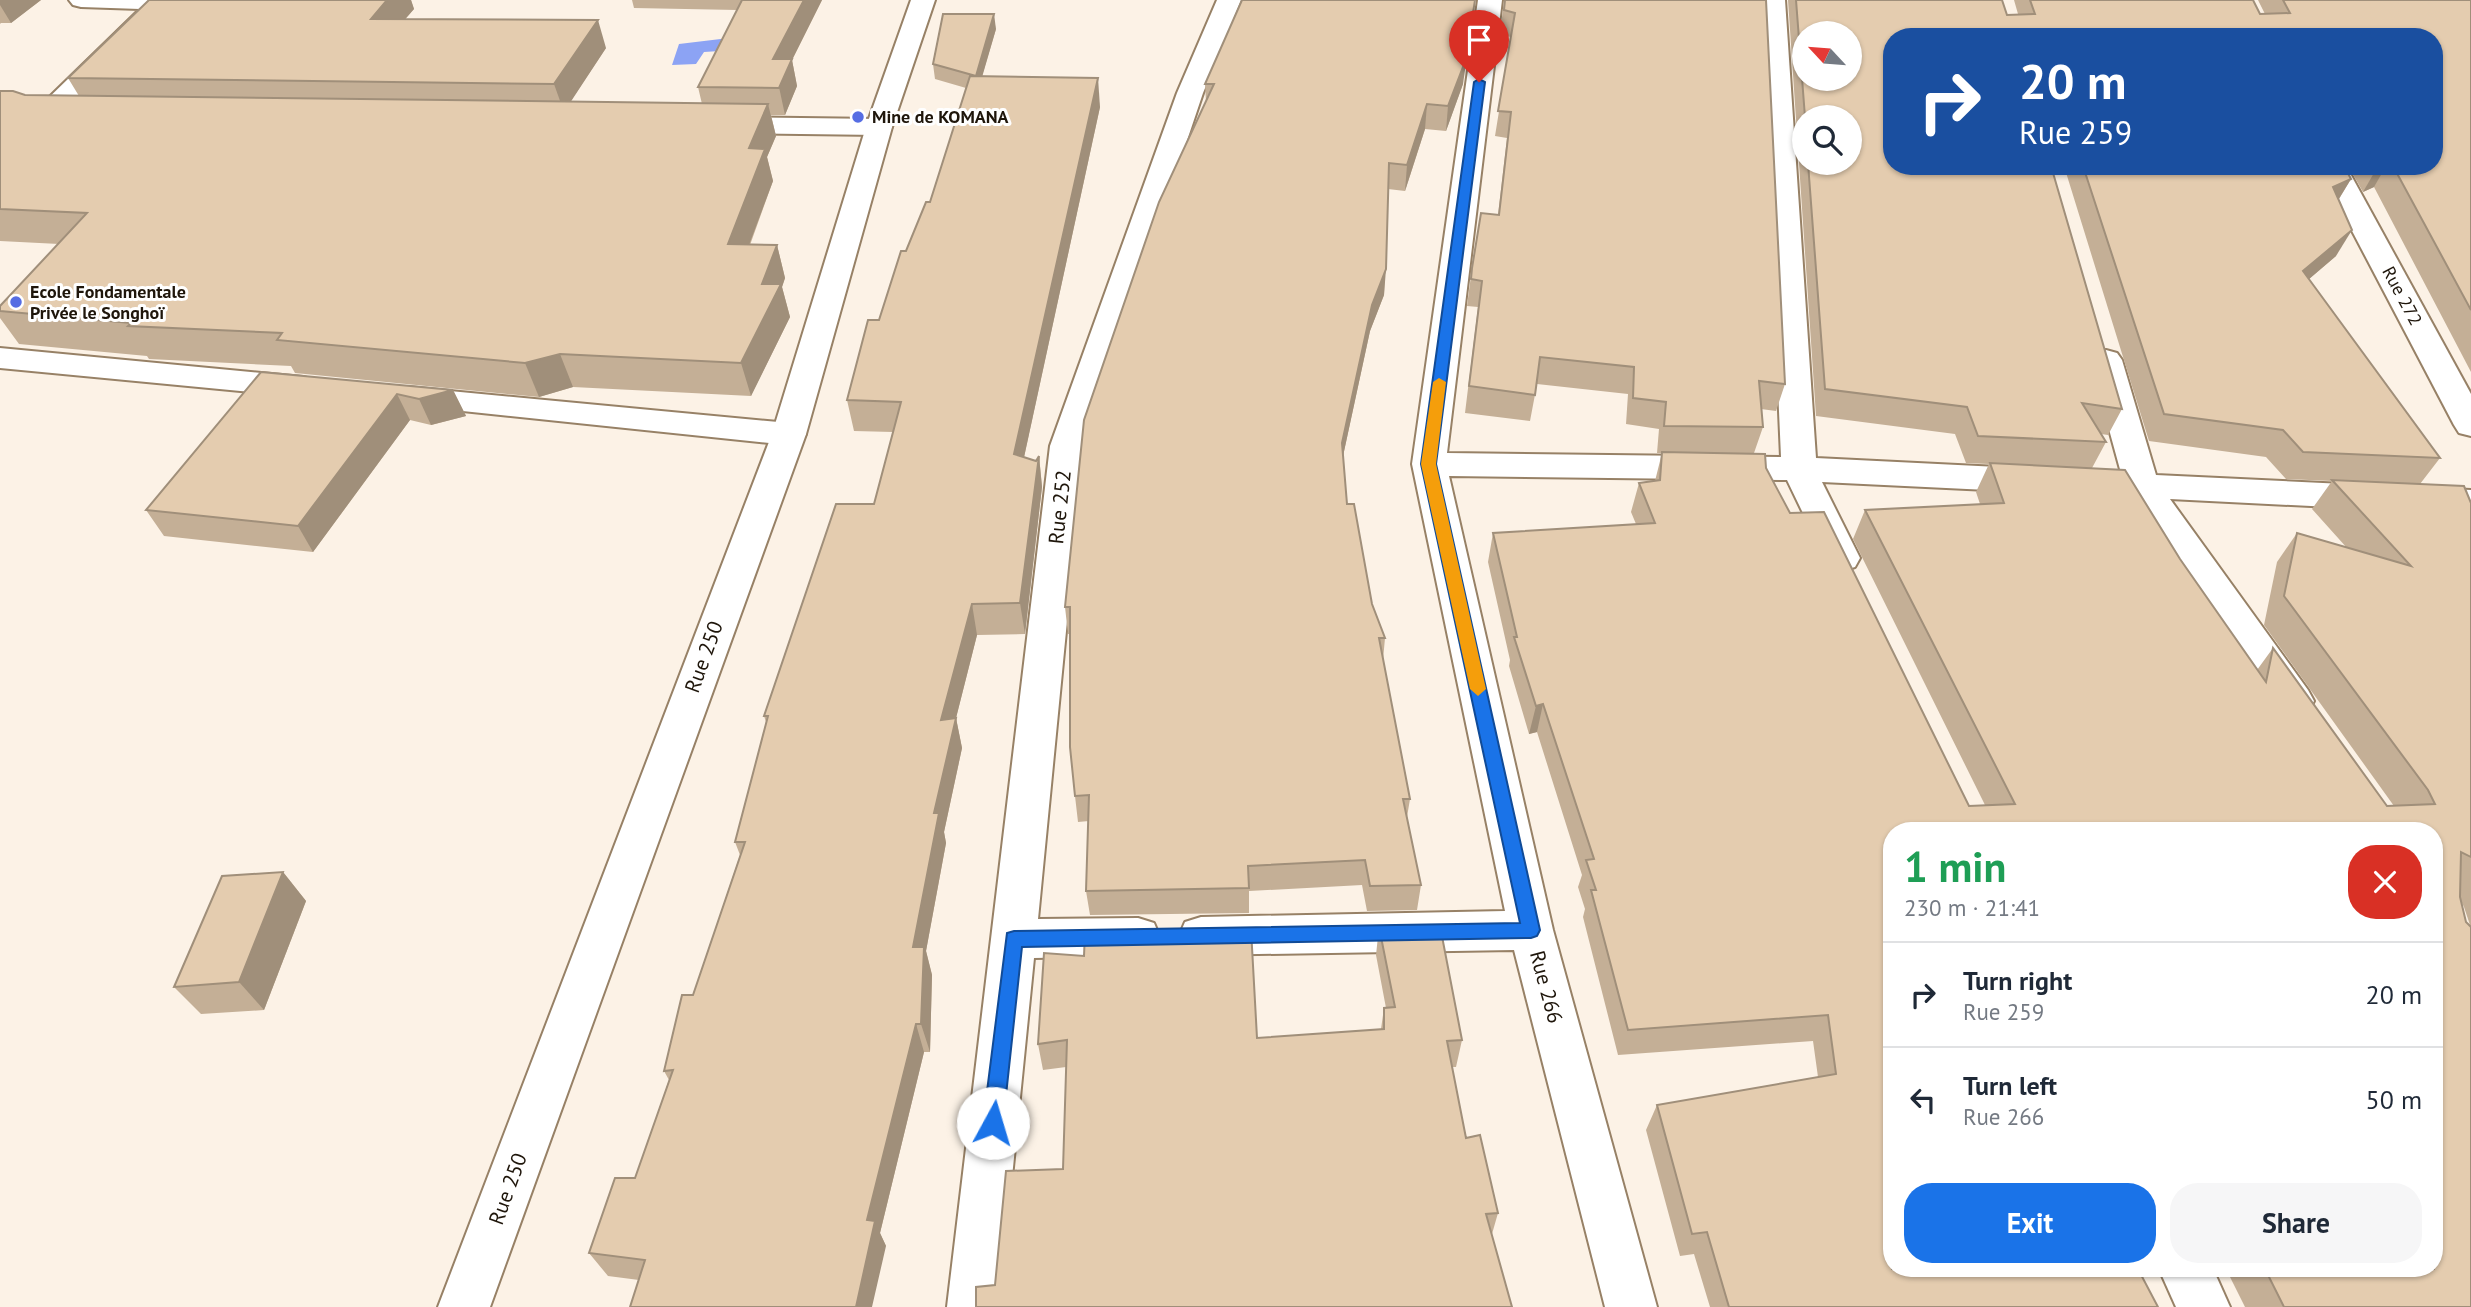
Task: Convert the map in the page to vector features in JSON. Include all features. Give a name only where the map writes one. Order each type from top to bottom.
[{"type":"street","points":[[82,0],[162,2]]},
{"type":"street","name":"Rue 250","points":[[464,1307],[789,433],[879,127],[923,0]]},
{"type":"street","name":"Rue 266","points":[[1490,0],[1429,464],[1531,930],[1631,1307]]},
{"type":"street","points":[[1773,0],[1799,469],[1853,581]]},
{"type":"street","points":[[87,117],[45,116],[162,2]]},
{"type":"street","name":"Rue 252","points":[[973,1307],[1067,446],[1190,93],[1224,10]]},
{"type":"street","points":[[698,125],[879,127]]},
{"type":"street","name":"Rue 272","points":[[2337,175],[2471,425]]},
{"type":"street","points":[[2096,326],[2143,486],[2315,731]]},
{"type":"street","points":[[0,358],[332,390]]},
{"type":"street","points":[[374,394],[789,433]]},
{"type":"street","points":[[1429,464],[1799,469],[2471,502]]},
{"type":"street","points":[[1014,939],[1531,930]]},
{"type":"street","points":[[2189,1277],[2204,1307]]},
{"type":"water","points":[[729,38],[720,51],[704,52],[696,64],[672,65],[679,44]]},
{"type":"building","points":[[149,0],[387,0],[371,19],[598,20],[554,84],[68,78]]},
{"type":"building","points":[[742,0],[804,0],[773,59],[792,59],[779,88],[698,87]]},
{"type":"building","points":[[1242,0],[1475,0],[1466,59],[1448,106],[1427,104],[1407,165],[1389,163],[1386,269],[1372,305],[1342,443],[1347,504],[1354,504],[1372,604],[1385,638],[1379,638],[1410,799],[1403,799],[1421,885],[1370,886],[1365,860],[1248,866],[1249,888],[1086,891],[1089,795],[1075,796],[1070,747],[1070,607],[1065,607],[1084,420],[1159,202],[1214,84],[1205,84]]},
{"type":"building","points":[[1505,0],[1766,0],[1785,384],[1759,381],[1763,427],[1664,426],[1666,402],[1633,398],[1634,367],[1540,357],[1535,395],[1469,386],[1482,281],[1471,279],[1472,268],[1481,213],[1499,215],[1511,112],[1498,111],[1515,13],[1504,10]]},
{"type":"building","points":[[1796,0],[2002,0],[2007,15],[2035,14],[2030,0],[2253,0],[2260,14],[2290,13],[2283,0],[2471,0],[2471,310],[2398,175],[2443,175],[2443,28],[1883,28],[1883,175],[2054,175],[2122,409],[2082,403],[2106,442],[1978,436],[1967,407],[1825,389],[1809,175],[1862,175],[1862,105],[1804,105],[1803,91],[1862,91],[1862,21],[1798,21]]},
{"type":"building","points":[[943,14],[994,14],[976,76],[933,64]]},
{"type":"building","points":[[970,76],[1098,78],[1014,454],[1036,461],[1039,456],[1020,603],[972,604],[941,720],[956,718],[934,813],[939,813],[913,947],[924,947],[921,1024],[916,1024],[867,1220],[875,1221],[856,1307],[630,1307],[645,1260],[589,1253],[615,1178],[635,1178],[673,1070],[664,1071],[682,995],[693,995],[745,842],[735,842],[768,716],[764,716],[836,504],[874,504],[901,402],[847,400],[868,320],[879,320],[901,251],[906,251],[926,202],[930,202]]},
{"type":"building","points":[[0,91],[25,95],[768,104],[749,148],[765,149],[728,244],[777,245],[762,284],[781,284],[741,363],[560,354],[525,363],[277,340],[282,333],[128,326],[131,323],[0,311],[0,306],[87,213],[0,209]]},
{"type":"building","points":[[2086,175],[2349,175],[2351,179],[2333,187],[2352,230],[2303,271],[2440,458],[2303,452],[2283,430],[2164,414]]},
{"type":"building","points":[[261,372],[453,390],[419,399],[397,394],[298,526],[146,510]]},
{"type":"building","points":[[1662,452],[1765,454],[1766,468],[1790,513],[1824,512],[1969,806],[2015,804],[1865,510],[2004,503],[1990,463],[2125,470],[2180,559],[2266,682],[2273,648],[2387,806],[2435,804],[2428,790],[2284,596],[2297,533],[2411,566],[2332,480],[2464,486],[2471,503],[2471,857],[2461,852],[2460,897],[2466,922],[2471,927],[2471,1307],[2284,1307],[2269,1277],[2443,1277],[2443,822],[1883,822],[1883,1277],[2142,1277],[2158,1307],[1729,1307],[1707,1232],[1692,1234],[1657,1105],[1836,1074],[1828,1015],[1628,1030],[1591,890],[1596,890],[1586,860],[1594,859],[1543,704],[1536,706],[1514,637],[1517,637],[1493,533],[1655,523],[1639,483],[1660,480]]},
{"type":"building","points":[[283,872],[239,982],[174,987],[222,876]]},
{"type":"building","points":[[1440,926],[1462,1040],[1447,1041],[1466,1138],[1480,1135],[1498,1213],[1486,1214],[1512,1307],[976,1307],[976,1287],[995,1285],[1006,1171],[1063,1169],[1067,1040],[1038,1044],[1044,953],[1084,956],[1085,932],[1251,929],[1257,1038],[1384,1029],[1384,1008],[1395,1007],[1379,927]]},
{"type":"slow traffic","points":[[1439,382],[1429,464],[1478,689]]},
{"type":"place","name":"Mine de KOMANA","points":[[858,117]]},
{"type":"place","name":"Ecole Fondamentale Privée le Songhoï","points":[[16,302]]},
{"type":"route","points":[[993,1123],[1014,939],[1531,930],[1429,464],[1479,82]]}]
